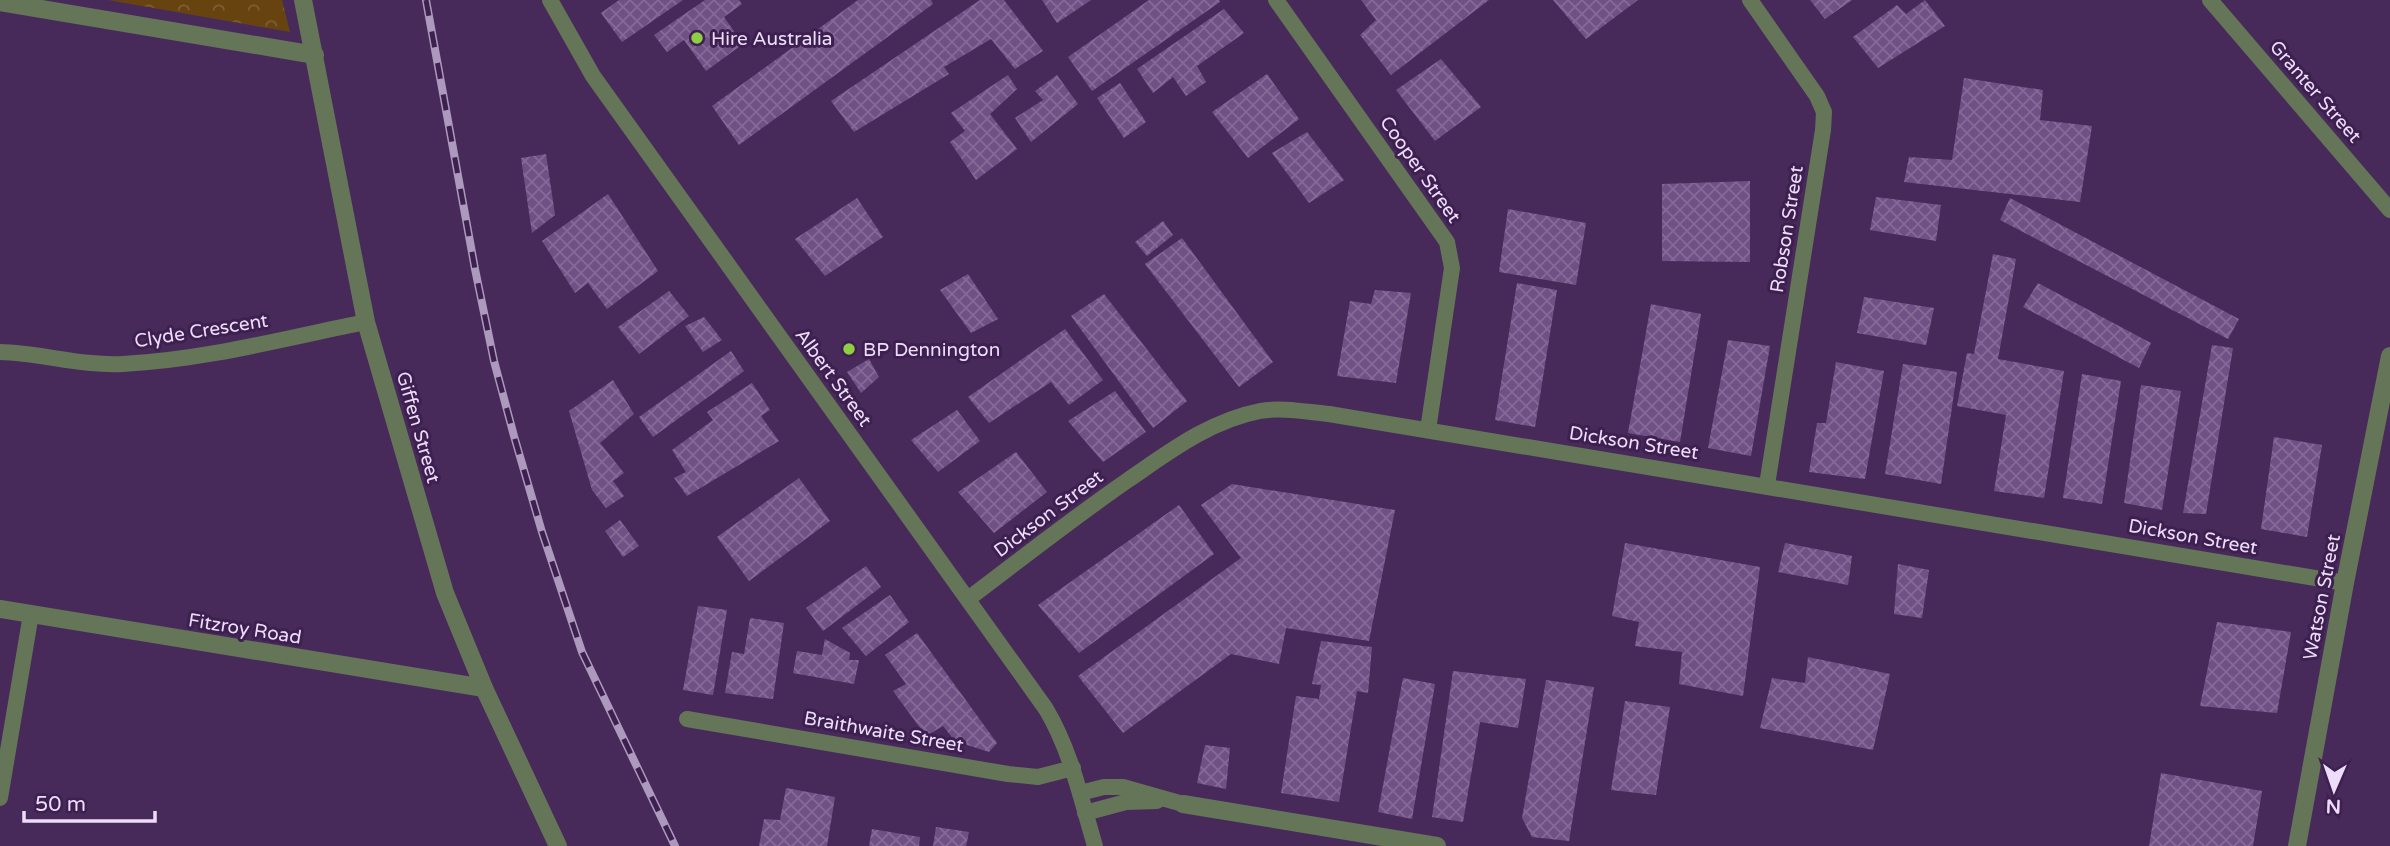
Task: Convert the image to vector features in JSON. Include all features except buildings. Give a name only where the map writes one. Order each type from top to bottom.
[{"type":"street","name":"Giffen Street","points":[[303,0],[366,322],[445,593],[484,688],[558,846]]},
{"type":"street","name":"Albert Street","points":[[550,0],[593,76],[1046,709],[1063,740],[1095,846]]},
{"type":"street","name":"Cooper Street","points":[[1276,0],[1447,242],[1452,268],[1428,430]]},
{"type":"street","name":"Robson Street","points":[[1750,0],[1817,96],[1824,112],[1767,485]]},
{"type":"street","name":"Granter Street","points":[[2210,0],[2390,209]]},
{"type":"street","points":[[0,2],[315,55]]},
{"type":"street","name":"Clyde Crescent","points":[[0,352],[21,352],[86,363],[120,364],[167,360],[366,322]]},
{"type":"street","name":"Watson Street","points":[[2297,846],[2390,356]]},
{"type":"street","name":"Dickson Street","points":[[968,599],[1189,438],[1232,418],[1262,411],[1290,410],[1329,414],[1767,485],[2345,583]]},
{"type":"street","name":"Fitzroy Road","points":[[0,609],[484,688]]},
{"type":"street","points":[[0,799],[31,614]]},
{"type":"street","name":"Braithwaite Street","points":[[687,719],[1017,775],[1077,781],[1104,787],[1123,787],[1184,804]]},
{"type":"street","name":"Braithwaite Street","points":[[1085,813],[1134,801],[1164,801],[1437,846]]},
{"type":"green space","points":[[108,0],[282,0],[290,32]]},
{"type":"railway","points":[[426,0],[494,361],[542,532],[582,652],[675,846]]},
{"type":"place","name":"Hire Australia","points":[[697,38]]},
{"type":"place","name":"BP Dennington","points":[[849,349]]}]
